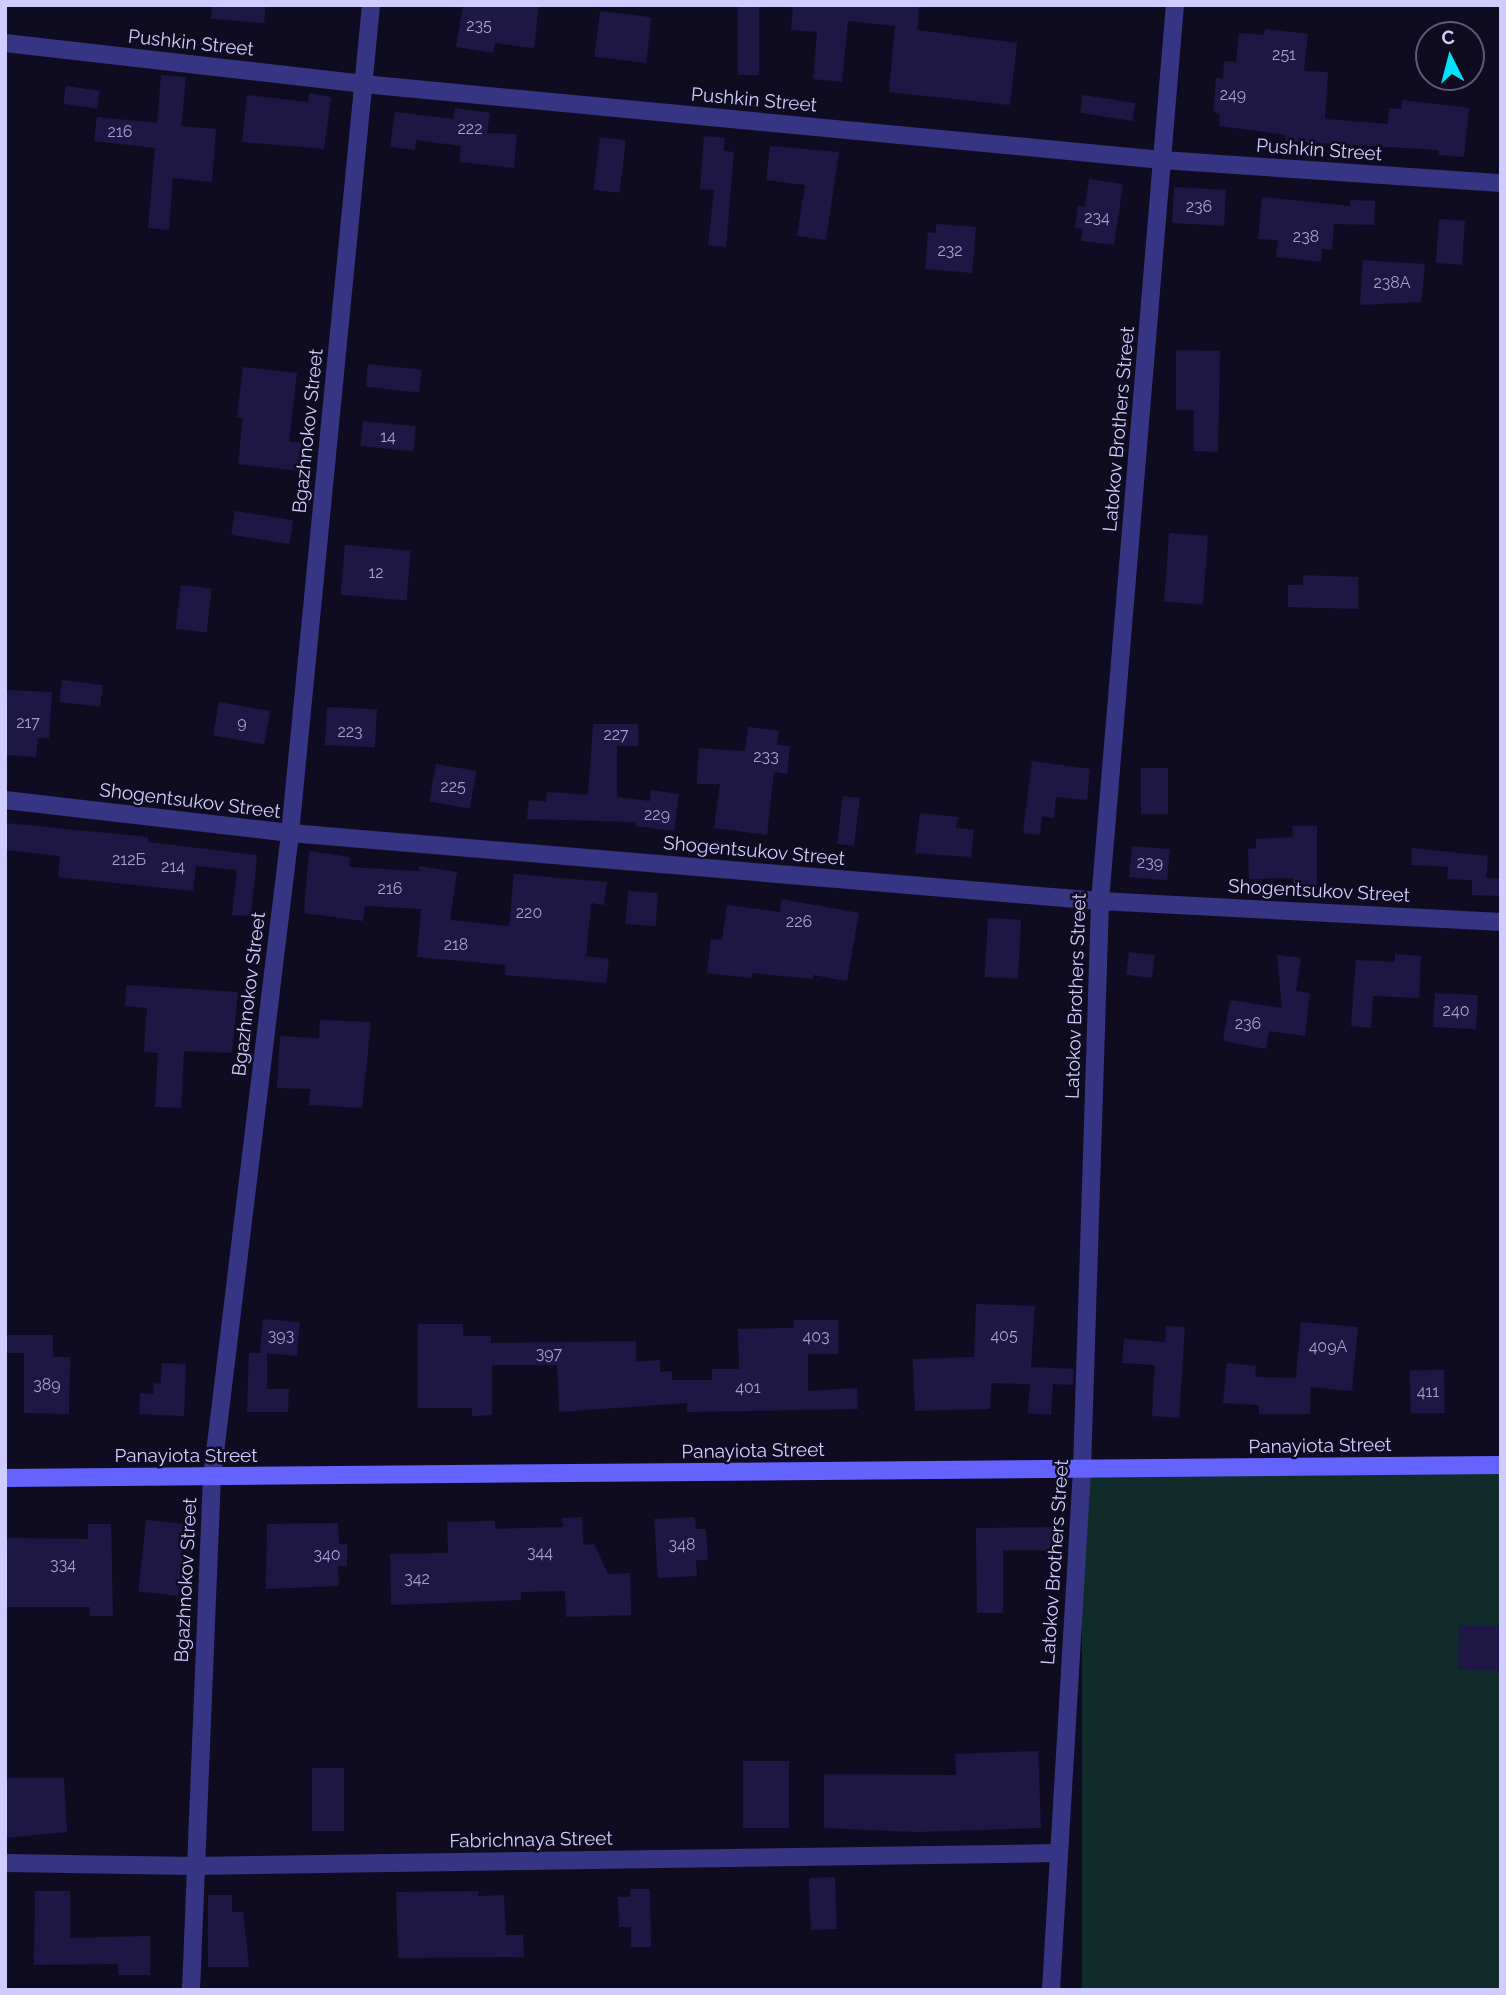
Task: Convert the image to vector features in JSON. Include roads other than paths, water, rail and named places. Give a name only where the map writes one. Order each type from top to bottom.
[{"type":"street","name":"Bgazhnokov Street","points":[[191,1990],[212,1477],[290,833],[371,5]]},
{"type":"street","name":"Latokov Brothers Street","points":[[1051,1990],[1057,1853],[1082,1469],[1100,901],[1175,5]]},
{"type":"street","name":"Pushkin Street","points":[[5,43],[363,84],[1162,160],[1501,183]]},
{"type":"street","name":"Shogentsukov Street","points":[[5,800],[290,833],[1100,901],[1501,922]]},
{"type":"street","name":"Panayiota Street","points":[[5,1478],[1501,1465]]},
{"type":"street","name":"Fabrichnaya Street","points":[[5,1863],[194,1866],[1057,1853]]}]
